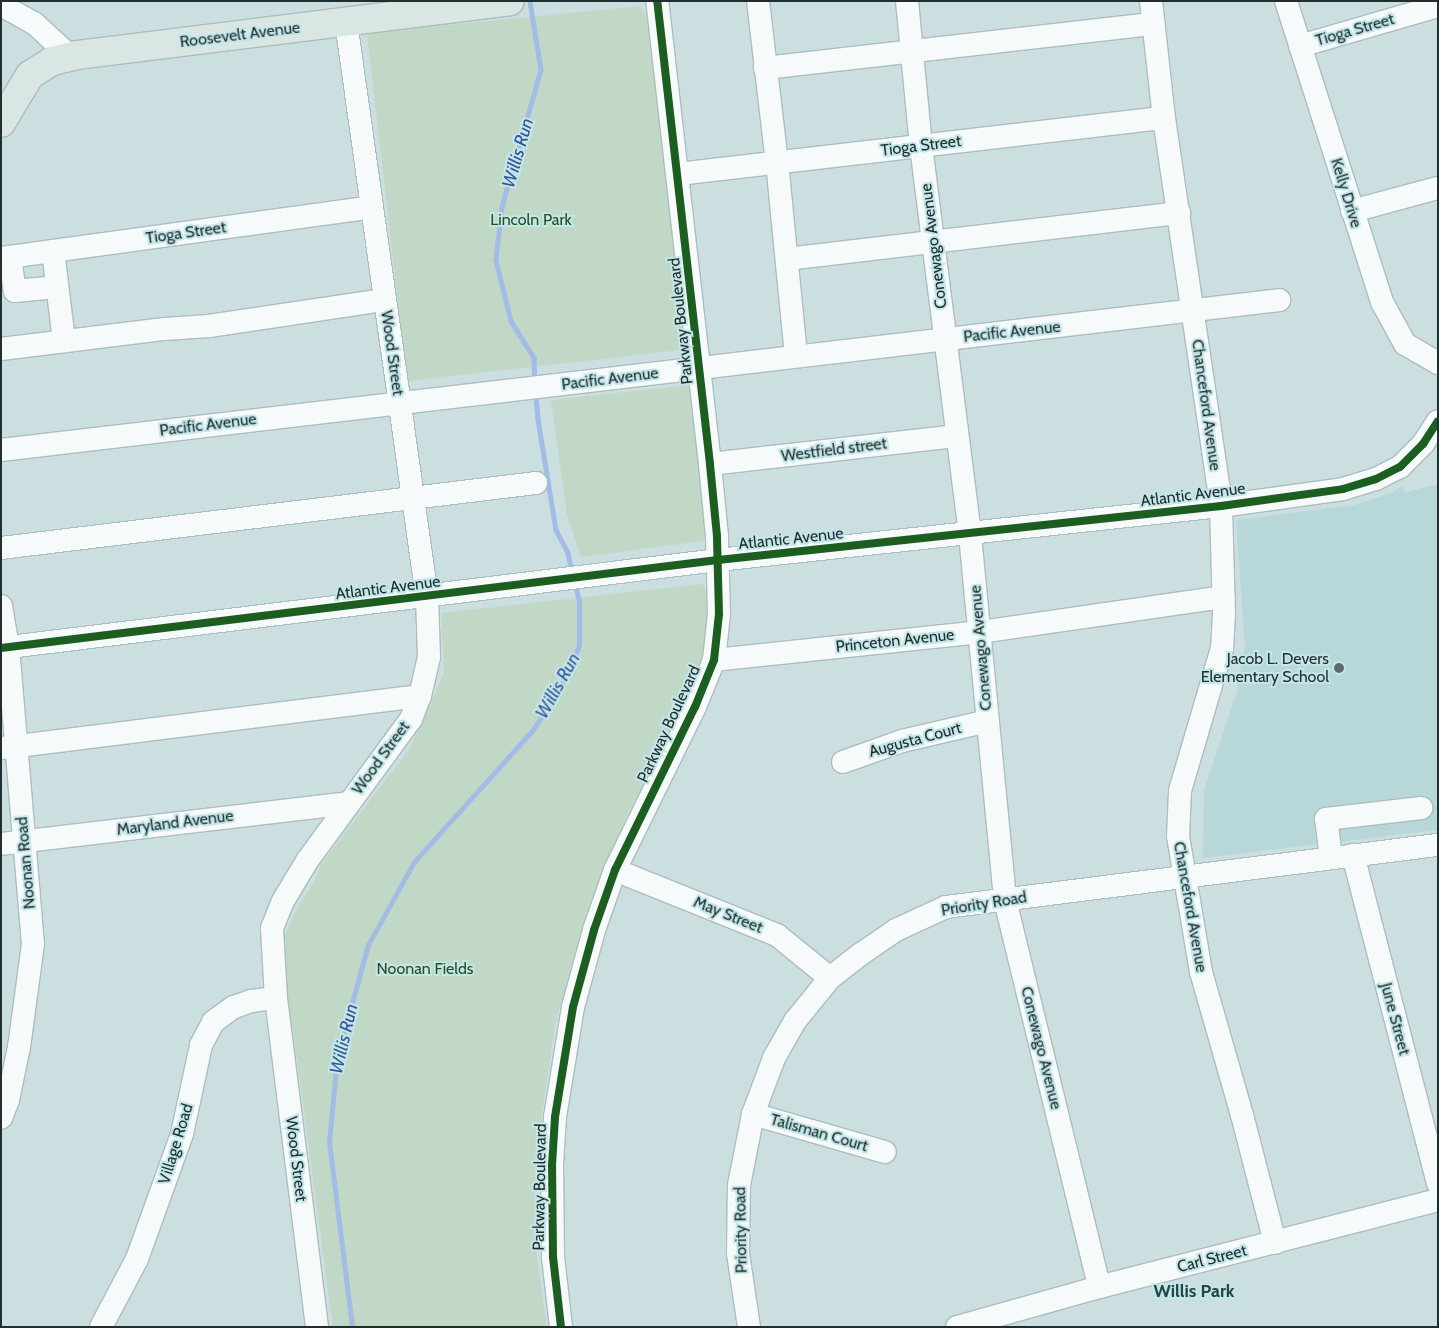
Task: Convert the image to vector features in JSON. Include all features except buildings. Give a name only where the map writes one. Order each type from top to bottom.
[{"type":"main road","name":"Roosevelt Avenue","points":[[1,123],[30,75],[52,62],[71,57],[346,22],[419,7],[499,2]]},
{"type":"street","name":"Parkway Boulevard","points":[[560,1327],[551,1215],[555,1117],[563,1057],[580,978],[615,870],[695,707],[714,660],[719,614],[718,560],[710,464],[657,1]]},
{"type":"street","points":[[758,1],[764,68],[777,162],[796,356]]},
{"type":"street","name":"Conewago Avenue","points":[[908,1],[944,339],[970,535],[1005,900],[1099,1287]]},
{"type":"street","name":"Chanceford Avenue","points":[[1151,1],[1164,118],[1220,506],[1223,597],[1222,648],[1180,791],[1178,836],[1183,877],[1201,972],[1242,1115],[1275,1243]]},
{"type":"street","name":"Kelly Drive","points":[[1286,1],[1382,302],[1405,344],[1438,363]]},
{"type":"street","points":[[1,5],[34,23],[71,57]]},
{"type":"street","name":"Tioga Street","points":[[1300,46],[1438,6]]},
{"type":"street","name":"Wood Street","points":[[317,1327],[276,998],[272,928],[283,901],[302,869],[348,803],[411,719],[420,696],[429,657],[427,597],[398,402],[346,22]]},
{"type":"street","points":[[764,68],[1154,24]]},
{"type":"street","name":"Tioga Street","points":[[678,174],[1164,118]]},
{"type":"street","points":[[1352,210],[1438,188]]},
{"type":"street","name":"Tioga Street","points":[[6,257],[372,207]]},
{"type":"street","points":[[787,259],[934,240],[1178,213]]},
{"type":"street","points":[[53,251],[64,341]]},
{"type":"street","points":[[6,257],[15,292],[57,287]]},
{"type":"street","points":[[1,349],[165,329],[209,326],[384,300]]},
{"type":"street","name":"Pacific Avenue","points":[[1,450],[398,402],[519,390],[796,356],[1193,312],[1279,300]]},
{"type":"street","name":"Atlantic Avenue","points":[[5,648],[718,560],[970,535],[1220,506],[1343,489],[1376,479],[1400,467],[1423,444],[1438,421]]},
{"type":"street","name":"Westfield street","points":[[710,464],[957,436]]},
{"type":"street","points":[[1,548],[536,483]]},
{"type":"street","name":"Princeton Avenue","points":[[714,660],[980,632],[1223,597]]},
{"type":"street","name":"Noonan Road","points":[[1,606],[5,648],[8,747],[25,841],[33,944],[19,1047],[8,1100],[1,1118]]},
{"type":"street","points":[[8,747],[420,696]]},
{"type":"street","name":"Augusta Court","points":[[843,762],[902,741],[988,722]]},
{"type":"street","name":"Maryland Avenue","points":[[1,844],[348,803]]},
{"type":"street","name":"June Street","points":[[1421,808],[1326,819],[1342,856],[1438,1183]]},
{"type":"street","name":"Priority Road","points":[[749,1327],[738,1253],[739,1185],[753,1114],[778,1050],[794,1021],[830,978],[896,930],[946,907],[1438,845]]},
{"type":"street","name":"May Street","points":[[615,870],[778,935],[830,978]]},
{"type":"street","name":"Village Road","points":[[101,1327],[137,1259],[182,1134],[201,1045],[213,1022],[234,1007],[251,1001],[276,998]]},
{"type":"street","name":"Talisman Court","points":[[753,1114],[885,1152]]},
{"type":"street","name":"Carl Street","points":[[957,1327],[1099,1287],[1438,1200]]},
{"type":"shaded area","name":"Jacob L. Devers Elementary School","points":[[1438,484],[1438,830],[1203,858],[1204,791],[1237,691],[1245,646],[1236,520],[1355,505],[1392,493],[1403,486],[1404,493]]},
{"type":"green space","name":"Lincoln Park","points":[[641,6],[651,29],[690,349],[407,381],[367,33]]},
{"type":"green space","points":[[691,385],[710,528],[703,541],[581,557],[567,515],[551,400]]},
{"type":"green space","name":"Noonan Fields","points":[[703,584],[708,599],[702,667],[676,728],[628,812],[582,933],[555,1023],[536,1156],[537,1258],[547,1327],[333,1327],[294,1037],[280,960],[285,934],[299,905],[314,882],[322,863],[408,751],[425,716],[444,673],[441,613]]},
{"type":"waterway","name":"Willis Run","points":[[530,1],[541,70],[502,207],[496,260],[511,321],[534,358],[535,382]]},
{"type":"waterway","name":"Willis Run","points":[[536,395],[538,419],[556,530],[568,553],[572,572]]},
{"type":"waterway","name":"Willis Run","points":[[352,1327],[329,1142],[337,1058],[368,945],[414,862],[532,731],[559,691],[579,646],[579,602],[575,584]]},
{"type":"cycle path","points":[[561,1327],[553,1257],[552,1165],[555,1117],[573,1007],[594,930],[615,870],[695,707],[714,660],[719,614],[717,536],[710,464],[657,1]]},
{"type":"cycle path","points":[[1,648],[718,560],[1221,506],[1343,489],[1376,479],[1400,467],[1423,444],[1438,421]]},
{"type":"place","name":"Jacob L. Devers Elementary School","points":[[1339,668]]},
{"type":"district","name":"Willis Park","points":[[1194,1291]]}]
